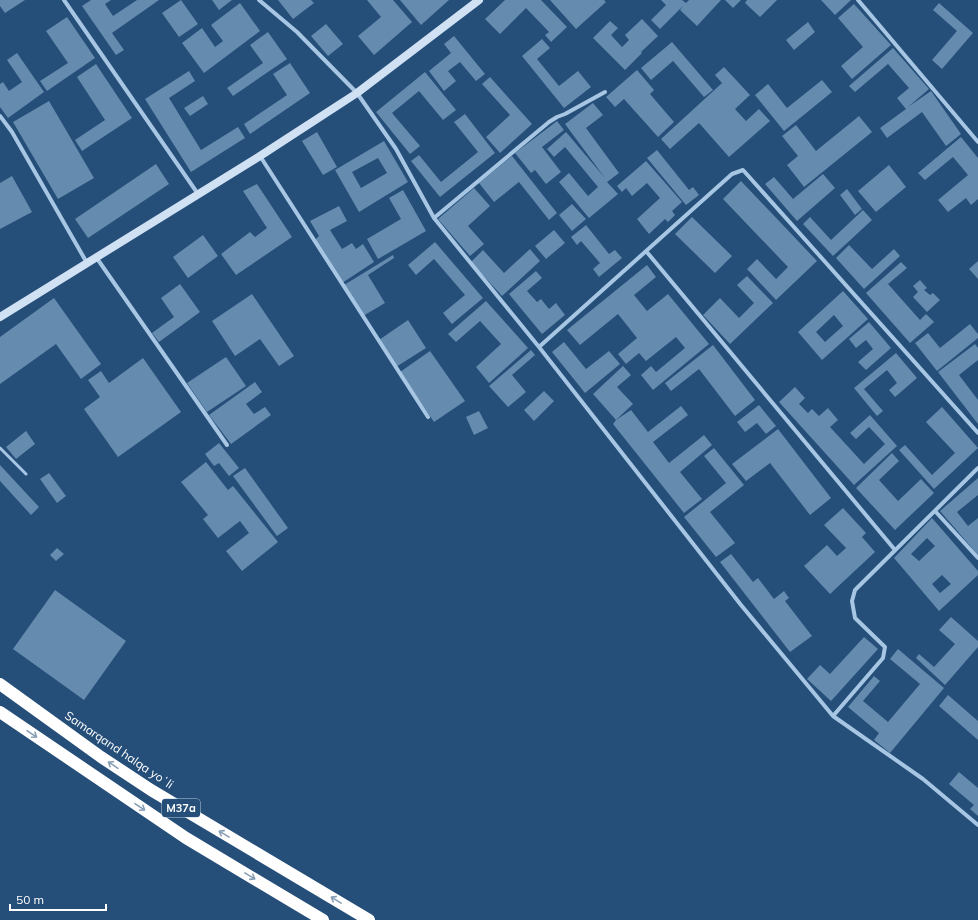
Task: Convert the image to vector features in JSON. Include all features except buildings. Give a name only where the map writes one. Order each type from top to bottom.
[{"type":"highway","name":"Samarqand halqa yoʻli","points":[[0,684],[101,757],[151,790],[369,920]]},
{"type":"highway","name":"M37a","points":[[0,712],[186,838],[323,920]]},
{"type":"main road","points":[[0,317],[260,156],[357,93],[479,0]]},
{"type":"street","points":[[64,0],[198,194]]},
{"type":"street","points":[[259,0],[297,32],[357,93],[396,149],[434,218],[539,347],[736,599],[833,716],[923,779],[978,825]]},
{"type":"street","points":[[858,0],[978,142]]},
{"type":"street","points":[[434,218],[549,122],[605,92]]},
{"type":"street","points":[[0,116],[12,132],[87,262]]},
{"type":"street","points":[[260,156],[428,417]]},
{"type":"street","points":[[539,347],[732,174],[743,170],[978,433]]},
{"type":"street","points":[[646,251],[895,550]]},
{"type":"street","points":[[96,257],[227,445]]},
{"type":"street","points":[[833,716],[883,658],[885,647],[855,618],[852,601],[855,590],[978,468]]},
{"type":"street","points":[[934,511],[978,558]]},
{"type":"lane","points":[[0,448],[26,474]]}]
